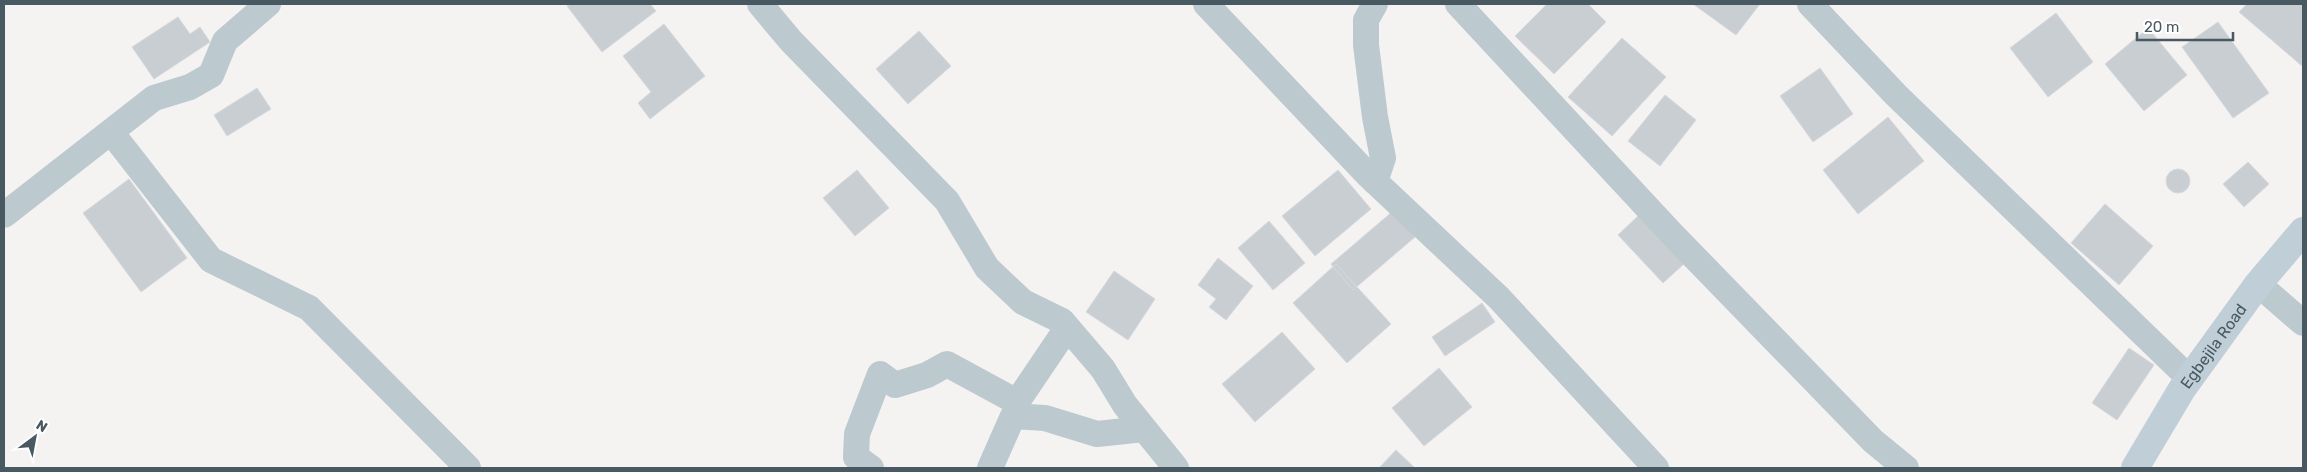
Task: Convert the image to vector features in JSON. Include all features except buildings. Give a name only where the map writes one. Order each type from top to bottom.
[{"type":"street","points":[[4,215],[154,98],[190,88],[211,75],[225,42],[268,4]]},
{"type":"street","points":[[760,4],[791,41],[947,201],[987,268],[1023,302],[1062,321],[1103,369],[1125,405],[1176,468]]},
{"type":"street","points":[[1206,4],[1375,182],[1499,298],[1656,468]]},
{"type":"street","points":[[1375,182],[1383,158],[1375,117],[1366,45],[1366,20],[1376,4]]},
{"type":"street","points":[[1458,4],[1671,233],[1873,441],[1906,468]]},
{"type":"street","points":[[1810,4],[1896,94],[2190,379]]},
{"type":"street","points":[[111,132],[211,260],[309,308],[468,468]]},
{"type":"street","name":"Egbejila Road","points":[[2134,468],[2190,379],[2258,284],[2303,231]]},
{"type":"street","points":[[2258,284],[2303,323]]},
{"type":"street","points":[[870,468],[856,457],[857,434],[880,374],[895,385],[927,375],[947,364],[1017,402],[1067,328]]},
{"type":"street","points":[[990,468],[1013,416],[1046,418],[1097,434],[1144,429]]}]
